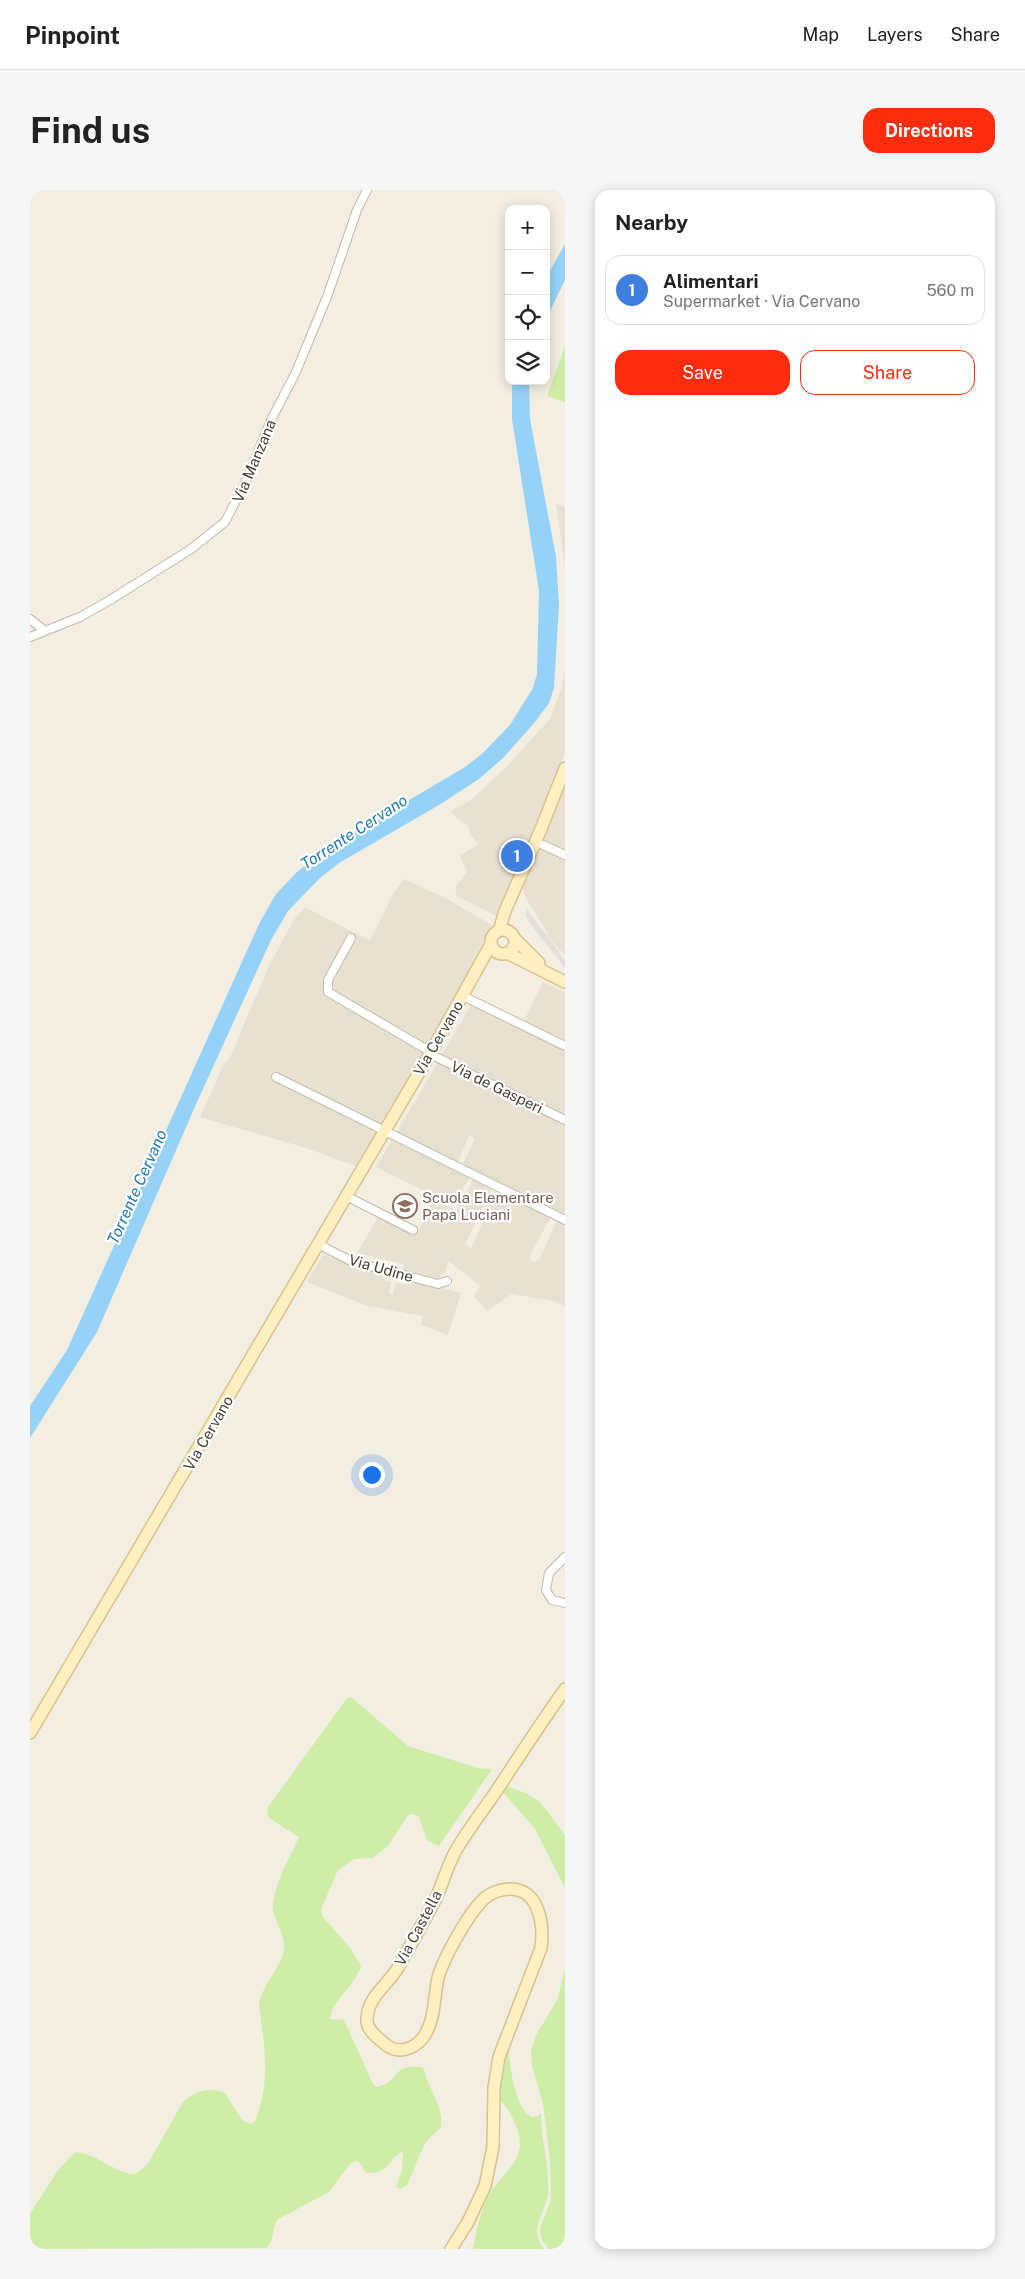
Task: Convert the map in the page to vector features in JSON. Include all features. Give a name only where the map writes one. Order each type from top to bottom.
[{"type":"main road","points":[[562,980],[494,950],[491,944],[492,937],[499,931],[509,901],[541,829],[565,768]]},
{"type":"main road","points":[[477,970],[489,957],[504,953],[514,945],[508,917],[509,901]]},
{"type":"main road","points":[[499,931],[506,931],[513,936],[535,960],[562,980]]},
{"type":"main road","name":"Via Cervano","points":[[30,1733],[384,1132],[491,944]]},
{"type":"main road","name":"Via Castella","points":[[451,2249],[468,2222],[485,2186],[491,2167],[494,2088],[500,2057],[541,1948],[543,1932],[541,1916],[533,1901],[524,1893],[513,1889],[501,1890],[486,1898],[476,1909],[444,1960],[434,1998],[433,2016],[427,2033],[420,2042],[411,2048],[398,2051],[389,2048],[370,2030],[366,2020],[370,2002],[399,1967],[437,1896],[456,1851],[565,1689]]},
{"type":"street","name":"Via Manzana","points":[[30,637],[80,617],[110,600],[197,544],[225,522],[245,483],[272,418],[295,374],[327,297],[357,210],[367,190]]},
{"type":"street","points":[[30,619],[45,631]]},
{"type":"street","points":[[543,845],[565,855]]},
{"type":"street","name":"Via de Gasperi","points":[[351,938],[328,980],[328,992],[430,1053],[565,1120]]},
{"type":"street","points":[[463,996],[565,1046]]},
{"type":"street","points":[[276,1077],[565,1220]]},
{"type":"street","points":[[346,1196],[413,1230]]},
{"type":"street","name":"Via Udine","points":[[318,1244],[358,1264],[438,1284],[447,1280]]},
{"type":"street","points":[[565,1557],[549,1573],[546,1590],[552,1600],[565,1603]]},
{"type":"shaded area","points":[[556,504],[565,507],[565,566]]},
{"type":"shaded area","points":[[565,669],[565,752],[538,823],[498,917],[457,896],[455,888],[467,871],[460,856],[479,844],[470,835],[469,826],[457,819],[451,811],[470,801],[508,765],[550,719],[562,687]]},
{"type":"shaded area","points":[[565,777],[565,955],[547,936],[548,933],[526,899],[523,888]]},
{"type":"shaded area","points":[[404,879],[447,899],[492,925],[438,1028],[358,1167],[306,1148],[200,1117],[223,1066],[231,1055],[267,970],[293,921],[305,907],[370,941],[393,894]]},
{"type":"shaded area","points":[[527,909],[565,960],[565,968],[532,926],[526,916]]},
{"type":"shaded area","points":[[543,982],[565,993],[565,1042],[524,1021]]},
{"type":"shaded area","points":[[472,1004],[565,1050],[565,1115],[442,1054]]},
{"type":"shaded area","points":[[439,1061],[565,1123],[565,1216],[462,1166],[475,1139],[472,1136],[469,1135],[458,1163],[395,1135]]},
{"type":"shaded area","points":[[392,1140],[469,1177],[455,1205],[443,1199],[441,1203],[457,1211],[473,1180],[492,1188],[465,1244],[471,1248],[498,1192],[548,1215],[550,1218],[530,1256],[532,1262],[539,1260],[556,1223],[560,1221],[565,1224],[565,1306],[554,1301],[512,1294],[487,1311],[474,1296],[480,1286],[448,1260],[445,1273],[438,1278],[403,1270],[404,1264],[357,1253],[379,1215],[417,1234],[435,1196],[376,1167]]},
{"type":"shaded area","points":[[323,1254],[358,1268],[382,1273],[384,1280],[391,1282],[389,1294],[393,1295],[396,1283],[404,1285],[408,1280],[461,1293],[448,1335],[421,1325],[423,1316],[368,1306],[307,1282]]},
{"type":"green space","points":[[565,346],[565,402],[547,396]]},
{"type":"green space","points":[[351,1697],[408,1746],[478,1768],[492,1769],[439,1846],[427,1840],[419,1817],[412,1814],[408,1815],[388,1846],[372,1858],[354,1859],[338,1870],[321,1909],[323,1917],[351,1949],[361,1966],[354,1980],[334,2006],[330,2019],[344,2020],[373,2084],[377,2087],[389,2082],[405,2068],[422,2067],[439,2107],[441,2127],[425,2143],[407,2185],[400,2189],[396,2187],[402,2170],[403,2152],[396,2156],[386,2167],[375,2173],[366,2173],[359,2162],[355,2161],[350,2164],[329,2192],[278,2219],[271,2241],[266,2248],[30,2249],[30,2214],[58,2170],[74,2153],[87,2155],[119,2170],[135,2174],[147,2165],[183,2102],[198,2092],[208,2090],[225,2093],[242,2120],[250,2124],[255,2122],[260,2107],[265,2078],[265,2051],[259,2006],[260,1998],[279,1964],[284,1950],[282,1935],[273,1909],[273,1901],[282,1873],[299,1837],[269,1818],[267,1814],[268,1807],[347,1698]]},
{"type":"green space","points":[[504,1785],[528,1794],[540,1802],[565,1835],[565,1888],[535,1829],[501,1790]]},
{"type":"green space","points":[[565,1968],[565,2249],[549,2249],[542,2240],[540,2229],[551,2199],[550,2161],[543,2104],[532,2066],[531,2051],[535,2037],[558,1998]]},
{"type":"green space","points":[[508,2042],[514,2084],[521,2105],[526,2113],[532,2117],[538,2116],[541,2113],[548,2174],[548,2194],[538,2221],[537,2234],[544,2249],[473,2249],[485,2203],[494,2187],[514,2163],[520,2146],[515,2123],[506,2107],[497,2099]]},
{"type":"water","points":[[565,244],[565,280],[550,311],[550,295],[550,271]]},
{"type":"water","points":[[512,385],[529,385],[530,419],[556,557],[559,605],[554,688],[549,703],[503,758],[479,779],[439,805],[339,863],[320,878],[288,911],[271,940],[197,1102],[97,1332],[30,1438],[30,1406],[67,1350],[260,922],[276,894],[297,872],[325,850],[465,767],[483,753],[510,725],[533,688],[537,674],[539,591],[512,419]]},
{"type":"place","name":"Alimentari","points":[[517,856]]},
{"type":"place","name":"Scuola Elementare Papa Luciani","points":[[405,1206]]},
{"type":"water label","name":"Torrente Cervano","points":[[354,832]]},
{"type":"water label","name":"Torrente Cervano","points":[[137,1187]]}]
